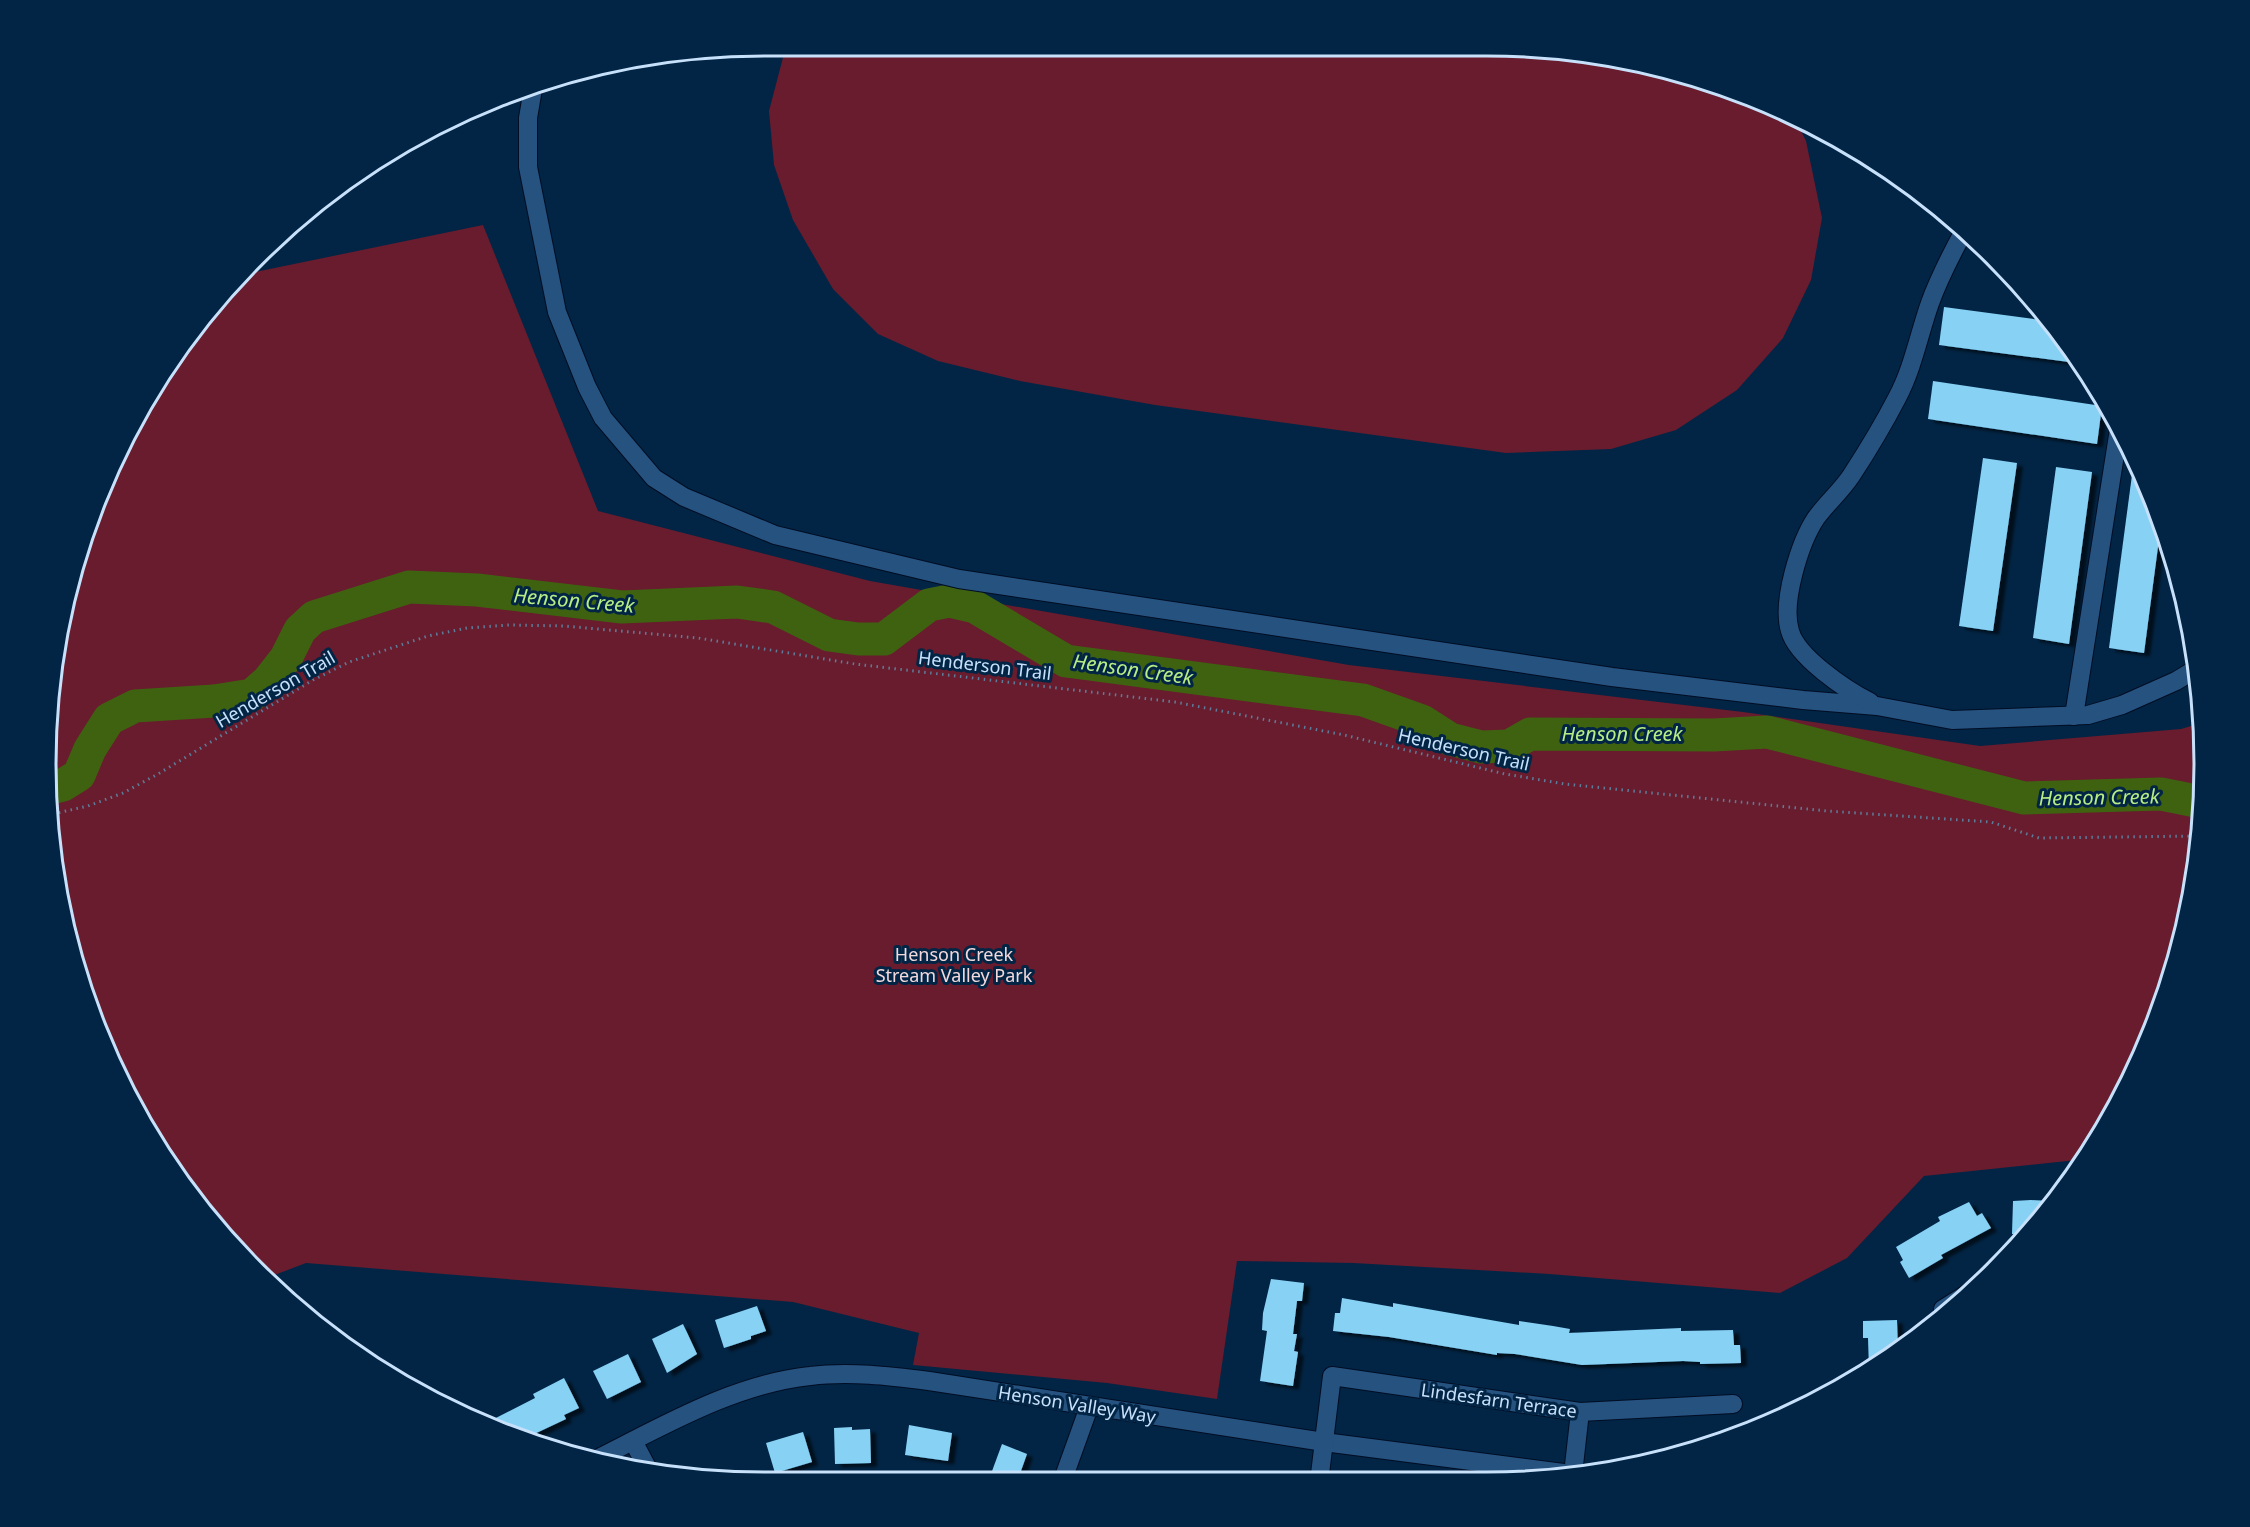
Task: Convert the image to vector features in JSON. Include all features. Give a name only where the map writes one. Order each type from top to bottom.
[{"type":"street","points":[[532,94],[528,118],[528,167],[557,312],[587,387],[603,418],[654,478],[694,502],[775,535],[959,579],[1612,677],[1803,700],[1877,706],[1952,720],[2074,716],[2122,705],[2188,674]]},
{"type":"street","points":[[1877,706],[1848,691],[1803,651],[1790,632],[1788,613],[1790,591],[1803,544],[1816,518],[1847,481],[1868,451],[1900,393],[1930,302],[1961,238]]},
{"type":"street","points":[[2074,716],[2117,442]]},
{"type":"street","name":"Henson Valley Way","points":[[608,1454],[725,1397],[810,1376],[891,1376],[1324,1442],[1537,1470]]},
{"type":"street","name":"Lindesfarn Terrace","points":[[1324,1442],[1332,1376],[1580,1412],[1733,1404]]},
{"type":"street","points":[[1066,1472],[1089,1407]]},
{"type":"street","points":[[1573,1466],[1580,1412]]},
{"type":"street","points":[[633,1441],[644,1461]]},
{"type":"street","points":[[1320,1472],[1324,1442]]},
{"type":"path","name":"Henderson Trail","points":[[57,813],[88,806],[123,793],[313,680],[349,662],[428,636],[467,628],[564,626],[698,638],[855,664],[1175,702],[1344,735],[1505,774],[1565,784],[1827,811],[1991,822],[2039,838],[2190,836]]},
{"type":"green space","points":[[783,56],[1533,57],[1625,69],[1670,80],[1757,109],[1800,129],[1806,141],[1822,218],[1811,280],[1783,338],[1737,390],[1676,430],[1611,449],[1506,453],[1155,405],[1020,381],[938,361],[878,334],[833,289],[793,220],[774,165],[769,111]]},
{"type":"green space","name":"Henson Creek Stream Valley Park","points":[[483,225],[598,511],[870,581],[1349,665],[1743,712],[1980,746],[2181,729],[2193,725],[2193,810],[2181,902],[2157,991],[2141,1034],[2100,1118],[2073,1160],[1924,1176],[1847,1258],[1780,1293],[1549,1274],[1353,1263],[1237,1261],[1217,1399],[1107,1383],[913,1365],[919,1333],[793,1302],[306,1263],[275,1275],[231,1230],[175,1157],[150,1118],[109,1034],[93,991],[69,902],[57,810],[56,764],[57,717],[69,625],[93,536],[109,493],[150,409],[175,370],[202,332],[254,272]]},
{"type":"building","points":[[1944,307],[2038,320],[2069,362],[1939,345]]},
{"type":"building","points":[[1933,381],[2097,405],[2101,412],[2097,444],[1928,419]]},
{"type":"building","points":[[1983,458],[2017,463],[1993,631],[1959,626]]},
{"type":"building","points":[[2056,467],[2092,472],[2069,644],[2033,638]]},
{"type":"building","points":[[2133,475],[2159,542],[2144,653],[2109,648]]},
{"type":"building","points":[[2013,1201],[2043,1201],[2019,1230],[2012,1234]]},
{"type":"building","points":[[1969,1202],[1977,1216],[1982,1213],[1991,1228],[1941,1255],[1943,1258],[1909,1278],[1900,1262],[1903,1260],[1896,1247],[1940,1221],[1938,1217]]},
{"type":"building","points":[[1271,1279],[1304,1283],[1302,1301],[1297,1301],[1293,1334],[1297,1334],[1294,1351],[1298,1352],[1293,1386],[1260,1381],[1267,1331],[1262,1330],[1263,1313]]},
{"type":"building","points":[[1342,1298],[1393,1307],[1393,1303],[1519,1325],[1519,1321],[1553,1326],[1570,1329],[1569,1333],[1681,1328],[1681,1331],[1733,1330],[1734,1345],[1740,1345],[1741,1363],[1700,1364],[1700,1362],[1683,1361],[1582,1365],[1515,1354],[1497,1353],[1497,1355],[1389,1337],[1333,1331],[1335,1313],[1340,1313]]},
{"type":"building","points":[[757,1306],[766,1331],[724,1348],[715,1320]]},
{"type":"building","points":[[1897,1320],[1898,1339],[1869,1359],[1868,1338],[1863,1338],[1863,1321]]},
{"type":"building","points":[[683,1324],[697,1354],[667,1373],[652,1339]]},
{"type":"building","points":[[628,1354],[641,1382],[607,1399],[593,1371]]},
{"type":"building","points":[[564,1378],[579,1408],[564,1415],[566,1419],[535,1434],[495,1419],[535,1398],[533,1394]]},
{"type":"building","points":[[909,1425],[952,1433],[948,1461],[905,1455]]},
{"type":"building","points":[[852,1427],[852,1430],[870,1429],[871,1463],[835,1464],[834,1428]]},
{"type":"building","points":[[803,1432],[812,1462],[775,1472],[766,1443]]},
{"type":"building","points":[[1002,1444],[1027,1454],[1021,1472],[992,1472]]},
{"type":"waterway","name":"Henson Creek","points":[[56,787],[79,775],[90,749],[109,719],[135,706],[214,701],[252,695],[268,681],[286,658],[300,630],[314,617],[409,587],[477,590],[622,607],[737,602],[773,607],[829,635],[858,639],[884,639],[929,605],[949,601],[975,607],[1066,661],[1363,700],[1422,721],[1450,739],[1481,747],[1509,746],[1530,734],[1714,735],[1767,732],[2024,798],[2161,794],[2193,800]]}]
